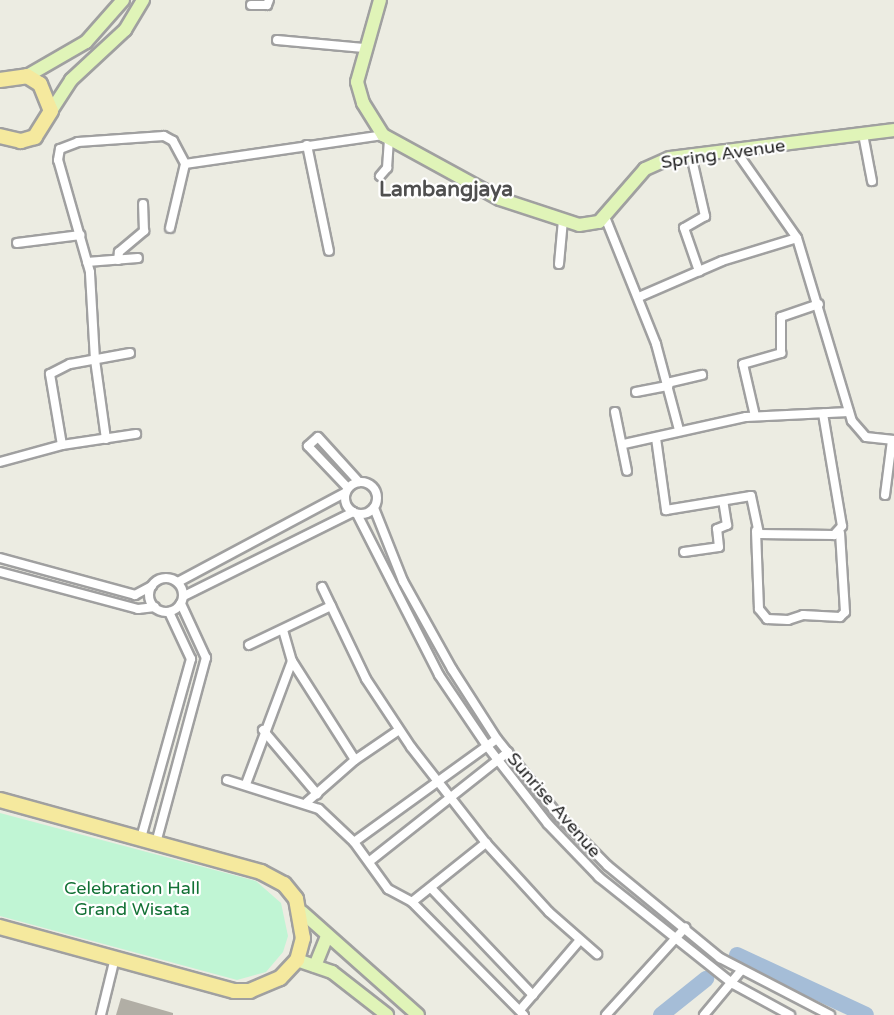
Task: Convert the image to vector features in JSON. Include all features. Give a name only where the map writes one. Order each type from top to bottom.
[{"type":"main road","points":[[0,80],[27,76],[40,84],[51,111],[35,137],[2,140]]},
{"type":"main road","points":[[0,800],[261,872],[284,884],[302,912],[303,938],[297,960],[280,978],[250,991],[225,989],[0,927]]},
{"type":"street","points":[[27,76],[86,42],[123,0]]},
{"type":"street","points":[[51,111],[71,80],[125,30],[143,0]]},
{"type":"street","points":[[251,5],[267,5],[269,0]]},
{"type":"street","points":[[380,0],[364,48],[357,81],[363,103],[386,137],[500,199],[563,220],[587,225],[605,217],[639,297],[668,385],[679,430]]},
{"type":"street","points":[[278,40],[364,48]]},
{"type":"street","name":"Spring Avenue","points":[[605,217],[652,164],[691,155],[894,130]]},
{"type":"street","points":[[863,134],[873,181]]},
{"type":"street","points":[[106,439],[95,360],[87,262],[58,160],[60,149],[78,142],[164,136],[173,141],[185,164],[170,228]]},
{"type":"street","points":[[185,164],[307,145],[386,137]]},
{"type":"street","points":[[381,176],[387,168],[386,137]]},
{"type":"street","points":[[307,145],[329,251]]},
{"type":"street","points":[[736,151],[797,238],[819,304],[849,412],[866,437],[893,440],[885,495]]},
{"type":"street","points":[[691,155],[705,215],[684,228],[699,271]]},
{"type":"street","points":[[118,260],[119,252],[144,231],[143,204]]},
{"type":"street","points":[[559,264],[563,220]]},
{"type":"street","points":[[17,243],[80,235]]},
{"type":"street","points":[[639,297],[699,271],[797,238]]},
{"type":"street","points":[[87,262],[138,258]]},
{"type":"street","points":[[755,416],[743,364],[781,353],[781,317],[819,304]]},
{"type":"street","points":[[62,446],[48,377],[70,364],[130,353]]},
{"type":"street","points":[[636,392],[702,375]]},
{"type":"street","points":[[615,412],[624,444],[627,471]]},
{"type":"street","points":[[624,444],[656,438],[679,430],[755,416],[849,412]]},
{"type":"street","points":[[656,438],[666,510],[751,496],[756,531],[759,609],[767,619],[788,620],[803,615],[840,617],[845,612],[840,533],[823,414]]},
{"type":"street","points":[[0,462],[62,446],[136,434]]},
{"type":"street","points":[[0,558],[135,595],[164,578],[178,582],[346,491],[359,482],[318,438],[308,446],[346,491]]},
{"type":"street","name":"Sunrise Avenue","points":[[359,482],[373,488],[374,508],[403,580],[497,739],[581,840],[740,972],[830,1015]]},
{"type":"street","name":"Sunrise Avenue","points":[[346,491],[423,646],[497,760],[573,852],[733,984],[790,1015]]},
{"type":"street","points":[[684,552],[719,547],[717,529],[728,525],[723,501]]},
{"type":"street","points":[[169,612],[183,600],[355,513],[374,508]]},
{"type":"street","points":[[756,531],[840,533]]},
{"type":"street","points":[[0,572],[138,609],[154,607],[169,612],[191,659],[141,838]]},
{"type":"street","points":[[156,843],[206,658],[178,582]]},
{"type":"street","points":[[152,586],[154,607]]},
{"type":"street","points":[[322,587],[366,679],[399,730],[486,843],[580,940],[597,954]]},
{"type":"street","points":[[249,645],[331,606]]},
{"type":"street","points":[[283,630],[292,661],[355,760]]},
{"type":"street","points":[[246,784],[263,730],[292,661]]},
{"type":"street","points":[[263,730],[317,794]]},
{"type":"street","points":[[307,802],[355,760],[399,730]]},
{"type":"street","points":[[354,842],[439,783],[497,739]]},
{"type":"street","points":[[370,861],[508,752]]},
{"type":"street","points":[[227,780],[307,802],[354,842],[370,861],[388,889],[412,902],[522,1013],[533,995],[580,940]]},
{"type":"street","points":[[412,902],[486,843]]},
{"type":"street","points":[[431,888],[533,995]]},
{"type":"street","points":[[302,912],[327,936],[395,990],[418,1015]]},
{"type":"street","points":[[606,1015],[685,928]]},
{"type":"street","points":[[315,966],[327,936]]},
{"type":"street","points":[[101,1015],[115,958]]},
{"type":"street","points":[[297,960],[315,966],[352,986],[387,1015]]},
{"type":"street","points":[[704,1015],[733,984],[740,972]]},
{"type":"green space","name":"Celebration Hall Grand Wisata","points":[[0,813],[256,881],[281,903],[288,936],[283,952],[266,972],[237,980],[0,916]]},
{"type":"building","points":[[121,998],[173,1013],[173,1015],[116,1015]]},
{"type":"waterway","points":[[737,955],[866,1015]]},
{"type":"waterway","points":[[661,1015],[706,979]]},
{"type":"district","name":"Lambangjaya","points":[[446,190]]}]
